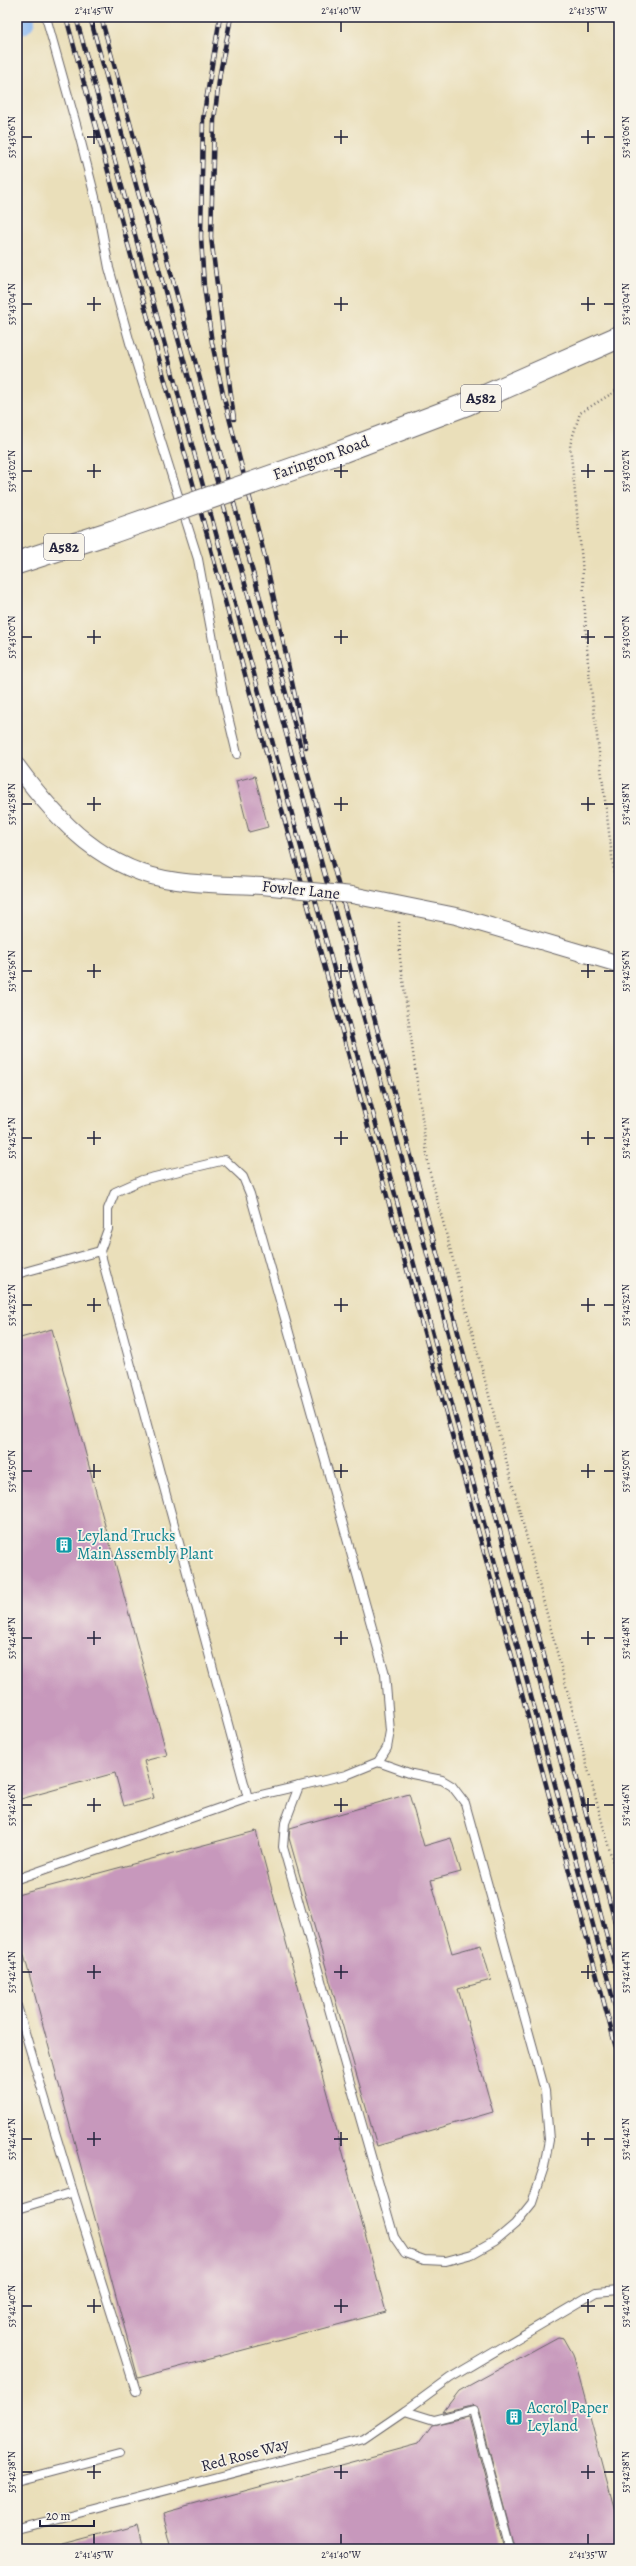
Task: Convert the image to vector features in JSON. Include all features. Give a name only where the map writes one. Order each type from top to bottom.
[{"type":"highway","name":"Farington Road","points":[[17,563],[112,532],[341,452],[467,404],[619,337]]},
{"type":"street","name":"Fowler Lane","points":[[17,766],[64,823],[117,864],[177,882],[262,886],[352,895],[398,903],[456,916],[619,964]]},
{"type":"lane","points":[[46,17],[77,126],[98,209],[109,268],[128,336],[198,559],[224,700],[237,754]]},
{"type":"lane","points":[[17,1879],[248,1798],[346,1775],[378,1762],[387,1748],[390,1731],[385,1674],[250,1194],[242,1177],[225,1160],[142,1180],[115,1192],[108,1209],[108,1229],[100,1251],[248,1798]]},
{"type":"lane","points":[[17,1274],[100,1251]]},
{"type":"lane","points":[[299,1786],[285,1823],[283,1847],[394,2237],[405,2253],[424,2260],[446,2261],[472,2254],[495,2241],[532,2204],[544,2167],[549,2140],[545,2092],[465,1803],[452,1786],[442,1780],[412,1774],[378,1762]]},
{"type":"lane","points":[[17,2006],[73,2192],[136,2391]]},
{"type":"lane","points":[[17,2209],[73,2192]]},
{"type":"lane","name":"Red Rose Way","points":[[17,2529],[364,2439],[450,2378],[596,2292],[619,2290]]},
{"type":"lane","points":[[405,2411],[434,2420],[473,2410],[510,2549]]},
{"type":"lane","points":[[17,2481],[119,2454]]},
{"type":"path","points":[[619,389],[580,412],[570,445],[582,561],[588,664],[619,912]]},
{"type":"path","points":[[398,903],[400,958],[429,1169],[619,1886]]},
{"type":"building","points":[[255,776],[268,827],[249,832],[236,781]]},
{"type":"building","name":"Leyland Trucks Main Assembly Plant","points":[[52,1329],[167,1755],[144,1761],[154,1798],[124,1806],[115,1773],[17,1800],[17,1339]]},
{"type":"building","points":[[409,1794],[424,1846],[451,1838],[461,1872],[431,1880],[452,1953],[481,1945],[491,1980],[458,1989],[493,2112],[377,2146],[289,1838],[290,1828]]},
{"type":"building","points":[[256,1831],[386,2312],[138,2378],[17,1929],[17,1895]]},
{"type":"building","points":[[558,2337],[564,2338],[573,2354],[619,2526],[619,2549],[515,2549],[478,2408],[472,2405],[443,2412],[459,2391]]},
{"type":"building","points":[[469,2417],[504,2549],[172,2549],[163,2513],[418,2444],[432,2425]]},
{"type":"building","points":[[138,2524],[144,2549],[64,2549],[63,2544]]},
{"type":"railway","points":[[66,17],[498,1604],[619,2059]]},
{"type":"railway","points":[[76,17],[619,2021]]},
{"type":"railway","points":[[90,17],[391,1117],[619,1983]]},
{"type":"railway","points":[[101,17],[354,942],[619,1937]]},
{"type":"railway","points":[[220,17],[203,119],[201,237],[204,286],[212,343],[223,394],[265,557],[306,747]]},
{"type":"railway","points":[[231,17],[220,73],[214,120],[211,237],[234,419]]},
{"type":"place","name":"Leyland Trucks Main Assembly Plant","points":[[64,1545]]},
{"type":"place","name":"Accrol Paper Leyland","points":[[514,2417]]}]
